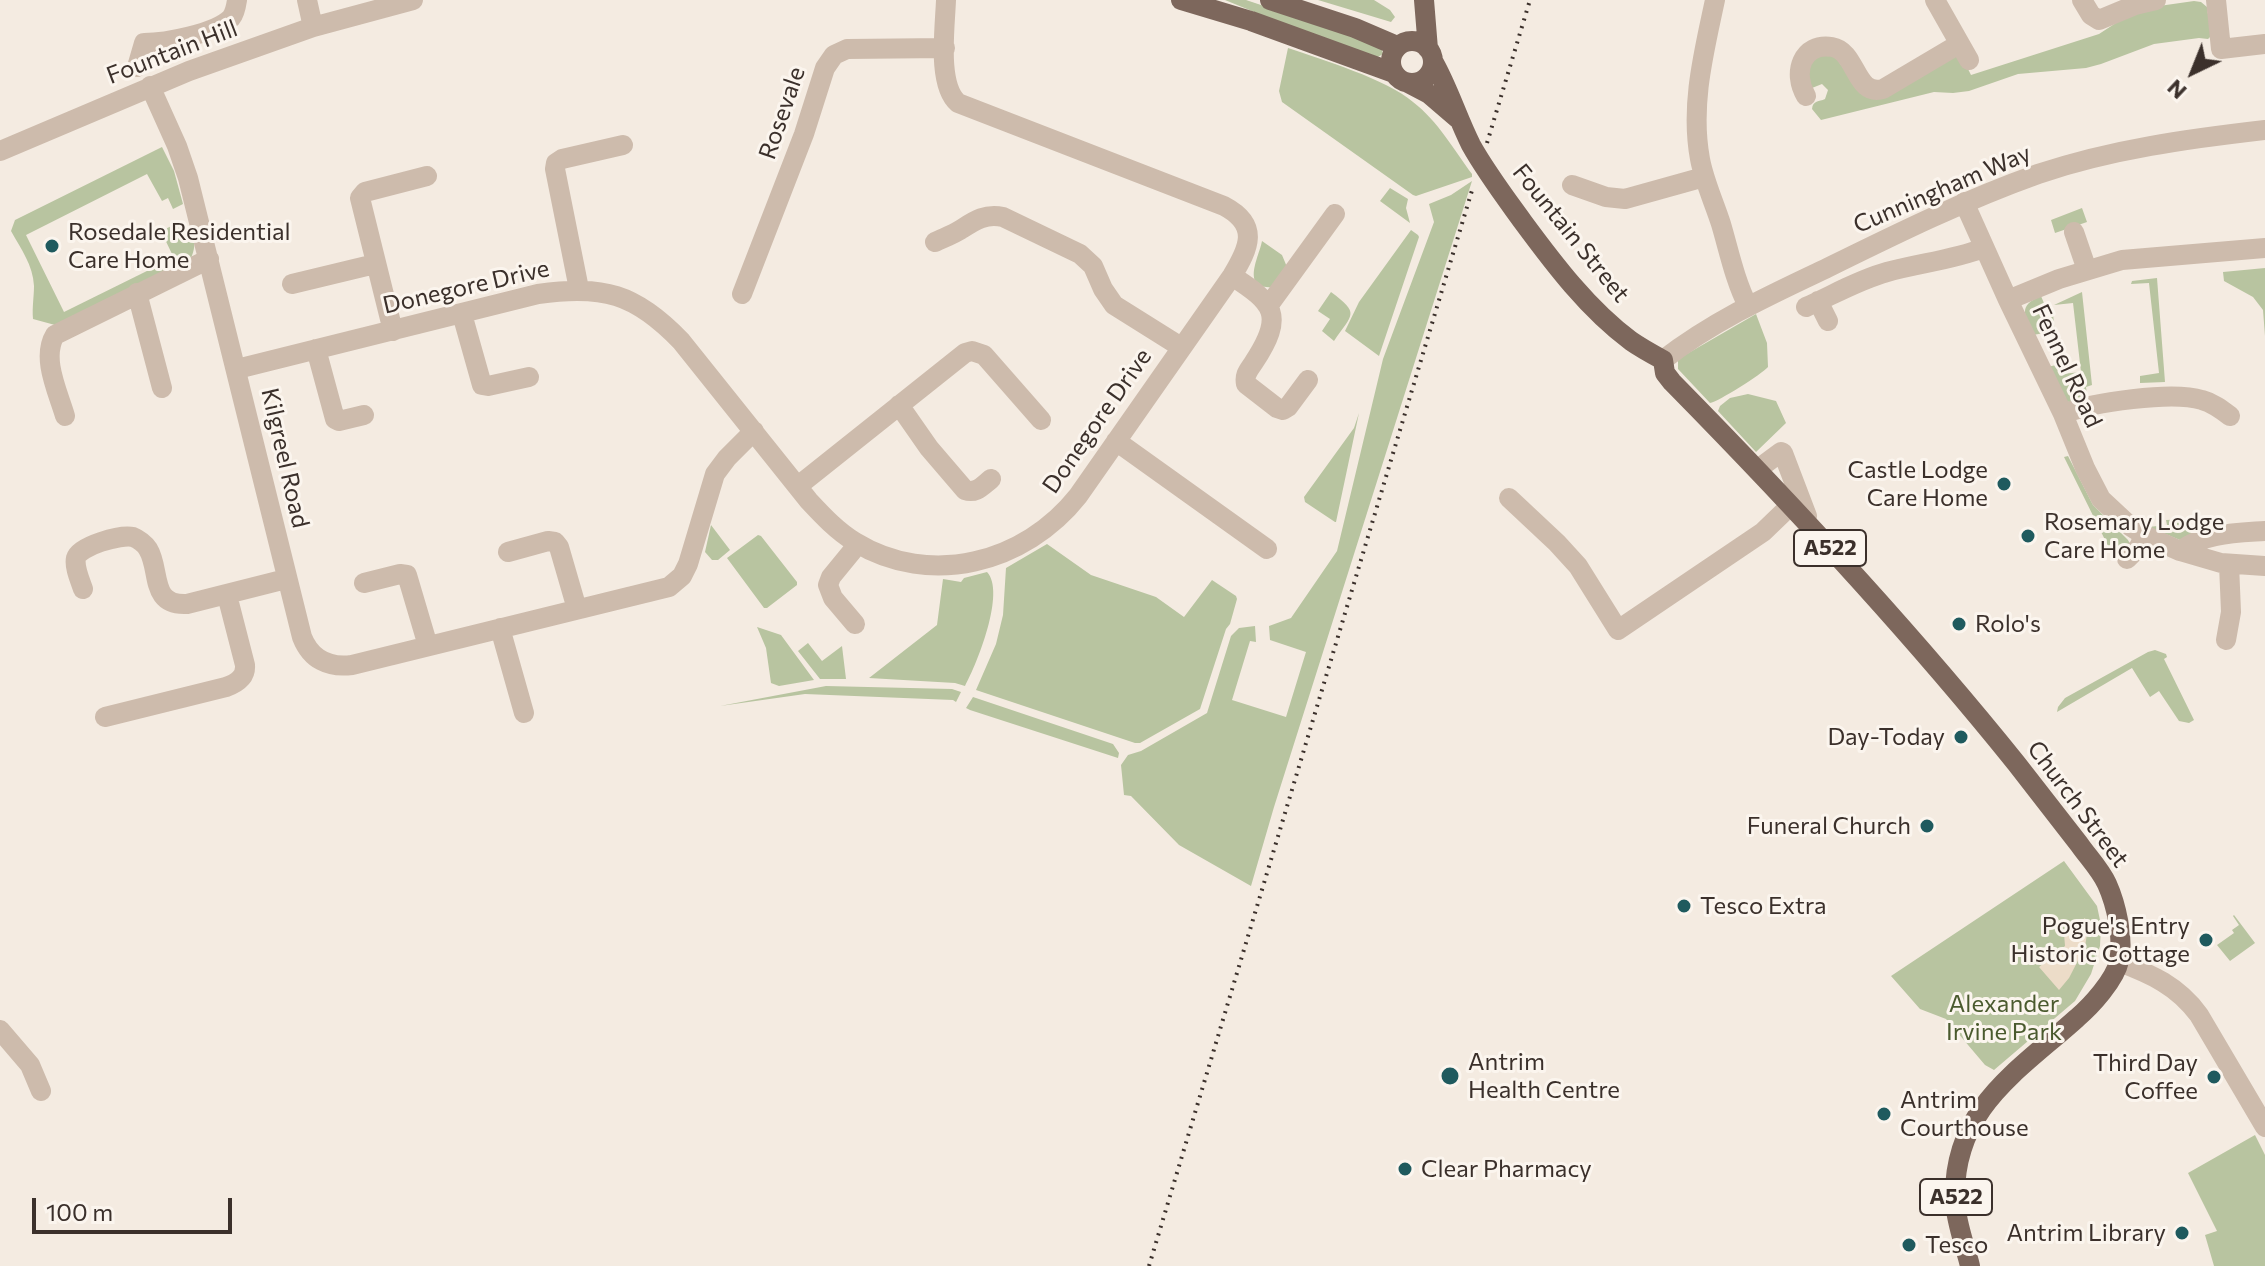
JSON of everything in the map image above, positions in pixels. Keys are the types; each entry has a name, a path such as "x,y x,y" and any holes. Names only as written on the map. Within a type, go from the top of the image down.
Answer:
{"main road":[{"path":"1181,0 1251,21 1414,83 1426,78 1432,67 1430,55 1413,41 1400,45 1270,0"},
{"name":"A522","path":"1401,78 1390,60 1412,23 1421,0"},
{"name":"A522","path":"1421,0 1430,55"},
{"name":"Fountain Street","path":"1430,55 1445,82 1457,118 1479,158 1515,210 1586,299 1632,342 1663,360 1665,373 1672,382 1812,527 1996,739"},
{"name":"Fountain Street","path":"1401,78 1429,94 1457,118"},
{"name":"Church Street","path":"1996,739 2107,883 2117,913 2119,962"},
{"name":"A522","path":"1971,1264 1955,1203 1960,1151 1967,1135 1996,1090 2017,1067 2099,998 2119,962"}],"street":[{"path":"137,67 144,43 169,42 220,25 231,17 237,0"},
{"path":"307,0 313,27"},
{"name":"Fountain Hill","path":"0,151 150,86 313,27 413,0"},
{"name":"Donegore Drive","path":"237,369 538,294 579,289 625,299 655,315 681,341 825,518 858,544 892,558 930,566 964,565 1000,554 1040,534 1078,496 1232,276 1244,256 1248,238 1245,225 1235,212 1224,206 958,103 950,95 946,84 946,0"},
{"path":"1715,0 1700,70 1697,137 1704,177 1748,306"},
{"path":"1806,96 1799,81 1799,69 1807,55 1819,48 1828,46 1839,49 1864,84 1876,91 1964,52 1935,0"},
{"path":"2082,0 2091,15 2102,20 2135,5 2156,0"},
{"path":"2216,0 2213,50 2265,44"},
{"name":"Rosevale","path":"742,294 831,59 847,49 945,48"},
{"name":"Kilgreel Road","path":"150,86 188,178 304,643 314,656 328,665 352,665 672,586 688,564 715,474 754,431"},
{"name":"Cunningham Way","path":"1663,360 1748,306 1964,202 2041,173 2129,150 2171,141 2265,130"},
{"path":"579,289 556,163 623,145"},
{"path":"393,331 360,196 365,192 427,176"},
{"path":"1572,185 1606,197 1625,199 1704,177"},
{"name":"Fennel Road","path":"1964,202 2101,499 2120,519 2144,535 2180,551 2211,562 2265,566"},
{"path":"1269,305 1335,214"},
{"path":"935,242 978,218 992,215 1003,217 1080,254 1093,266 1105,294 1114,305 1181,347"},
{"path":"2074,232 2087,270"},
{"path":"1828,321 1812,304 1864,279 1945,261 1984,248"},
{"path":"2008,300 2059,279 2122,260 2265,248"},
{"path":"65,416 49,358 53,338 69,326 209,259"},
{"path":"292,284 375,264"},
{"path":"1232,276 1256,291 1269,305 1272,314 1271,329 1245,375 1246,384 1283,410 1308,380"},
{"path":"137,293 162,388"},
{"path":"462,314 482,385 529,377"},
{"path":"316,349 335,419 339,421 364,415"},
{"path":"798,486 965,353 978,352 990,360 1041,420"},
{"path":"2063,414 2089,406 2184,397 2207,401 2230,416"},
{"path":"899,405 929,448 965,490 972,492 991,479"},
{"path":"1116,441 1267,549"},
{"name":"Fountain Street","path":"1758,469 1783,453 1812,527"},
{"path":"1509,498 1578,566 1618,630 1763,532 1791,505"},
{"path":"2180,551 2207,537 2265,531"},
{"path":"2127,559 2139,547 2144,535"},
{"path":"83,589 75,561 80,551 131,537 147,547 158,586 169,601 176,603 187,604 286,579"},
{"path":"508,552 555,542 577,609"},
{"path":"855,624 833,598 828,587 831,577 858,544"},
{"path":"2226,640 2231,612 2229,564"},
{"path":"364,583 407,575 428,646"},
{"path":"105,717 226,687 242,677 245,665 227,595"},
{"path":"500,628 524,713"},
{"path":"2119,962 2162,980 2186,997 2265,1127"},
{"path":"0,1030 30,1065 41,1091"}],"green space":[{"path":"1225,0 1246,0 1261,5 1381,47 1383,54 1376,58"},
{"path":"1318,0 1374,0 1395,17 1391,22"},
{"path":"2194,1 2207,7 2211,36 2208,39 2154,44 2086,68 2018,74 1969,91 1934,92 1821,120 1812,109 1815,103 1825,99 1828,90 1822,84 1812,88 1802,69 1811,57 1834,55 1861,93 1957,56 1971,75 2099,34 2122,19 2152,7"},
{"path":"1288,48 1354,71 1401,94 1438,127 1472,177 1413,195 1282,102 1279,91"},
{"path":"162,147 174,171 183,204 173,209 168,198 162,201 147,174 26,235 64,312 153,268 156,262 172,254 161,231 180,222 193,237 191,258 55,325 33,319 33,278 26,257 11,231 15,220"},
{"path":"1472,181 1251,886 1179,845 1131,796 1124,795 1121,765 1128,755 1141,751 1207,713 1231,636 1239,628 1255,626 1256,642 1250,641 1232,700 1286,717 1306,652 1270,640 1269,626 1291,618 1337,551 1383,359 1434,222 1429,204 1451,195"},
{"path":"1390,188 1408,199 1406,208 1410,223 1380,201"},
{"path":"2082,208 2087,222 2055,233 2051,220"},
{"path":"1411,230 1419,237 1379,356 1345,331 1359,302"},
{"path":"1262,241 1282,255 1287,267 1273,287 1263,287 1254,278"},
{"path":"2265,268 2265,336 2263,310 2253,297 2224,281 2223,272"},
{"path":"2157,278 2165,382 2140,383 2140,376 2159,373 2149,283 2131,284 2132,281"},
{"path":"1331,292 1350,310 1346,325 1334,341 1322,331 1330,319 1318,311"},
{"path":"2082,292 2092,385 2086,387 2088,402 2075,403 2064,401 2047,367 2061,364 2062,374 2081,372 2073,303 2054,305"},
{"path":"2041,296 2046,308 2052,306 2055,331 2033,335 2026,317 2026,307"},
{"path":"1756,314 1767,343 1768,367 1710,403 1678,369 1678,359"},
{"path":"1748,394 1776,401 1786,423 1756,452 1718,411 1730,398"},
{"path":"1359,413 1335,522 1305,502 1304,497 1354,428"},
{"path":"2068,456 2093,505 2128,540 2128,551 2114,558 2064,457"},
{"path":"2190,519 2192,534 2185,542 2148,527 2167,525 2166,520"},
{"path":"711,525 730,550 718,560 712,560 705,552"},
{"path":"758,535 797,582 767,608 727,558"},
{"path":"1047,544 1091,575 1156,597 1184,617 1212,580 1236,596 1230,624 1200,709 1135,743 976,690 996,644 1003,615 1006,568"},
{"path":"987,572 992,582 992,611 982,646 965,686 869,678 937,625 943,579 961,582 964,578"},
{"path":"757,627 781,635 814,680 779,686 771,683 766,648"},
{"path":"808,643 822,661 842,646 846,679 820,679 798,651"},
{"path":"2155,650 2166,654 2164,659 2194,720 2189,723 2179,721 2159,691 2150,697 2132,668 2057,712 2065,698"},
{"path":"826,686 952,689 961,692 956,702 805,694 720,706"},
{"path":"973,697 1113,744 1119,753 1118,758 970,710 966,708"},
{"name":"Alexander Irvine Park","path":"2064,861 2097,906 2101,925 2100,946 2091,974 2075,1001 1994,1070 1985,1065 1946,1019 1920,1009 1891,976"},
{"path":"2234,915 2255,943 2230,961 2217,945 2234,933 2232,930 2239,925"},
{"path":"2255,1135 2265,1155 2265,1266 2214,1266 2205,1235 2217,1231 2188,1173"}],"shaded area":[{"path":"2085,918 2088,927 2085,947 2059,990 2039,967 2065,946 2064,933"}],"railway":[{"path":"1487,143 1530,0"},
{"path":"1149,1266 1473,187"}],"place":[{"name":"Rosedale Residential Care Home","path":"52,246"},
{"name":"Castle Lodge Care Home","path":"2004,484"},
{"name":"Rosemary Lodge Care Home","path":"2028,536"},
{"name":"Rolo's","path":"1959,624"},
{"name":"Day-Today","path":"1961,737"},
{"name":"Funeral Church","path":"1927,826"},
{"name":"Tesco Extra","path":"1684,906"},
{"name":"Pogue's Entry Historic Cottage","path":"2206,940"},
{"name":"Antrim Health Centre","path":"1450,1076"},
{"name":"Third Day Coffee","path":"2214,1077"},
{"name":"Antrim Courthouse","path":"1884,1114"},
{"name":"Clear Pharmacy","path":"1405,1169"},
{"name":"Antrim Library","path":"2182,1233"},
{"name":"Tesco","path":"1909,1245"}]}
